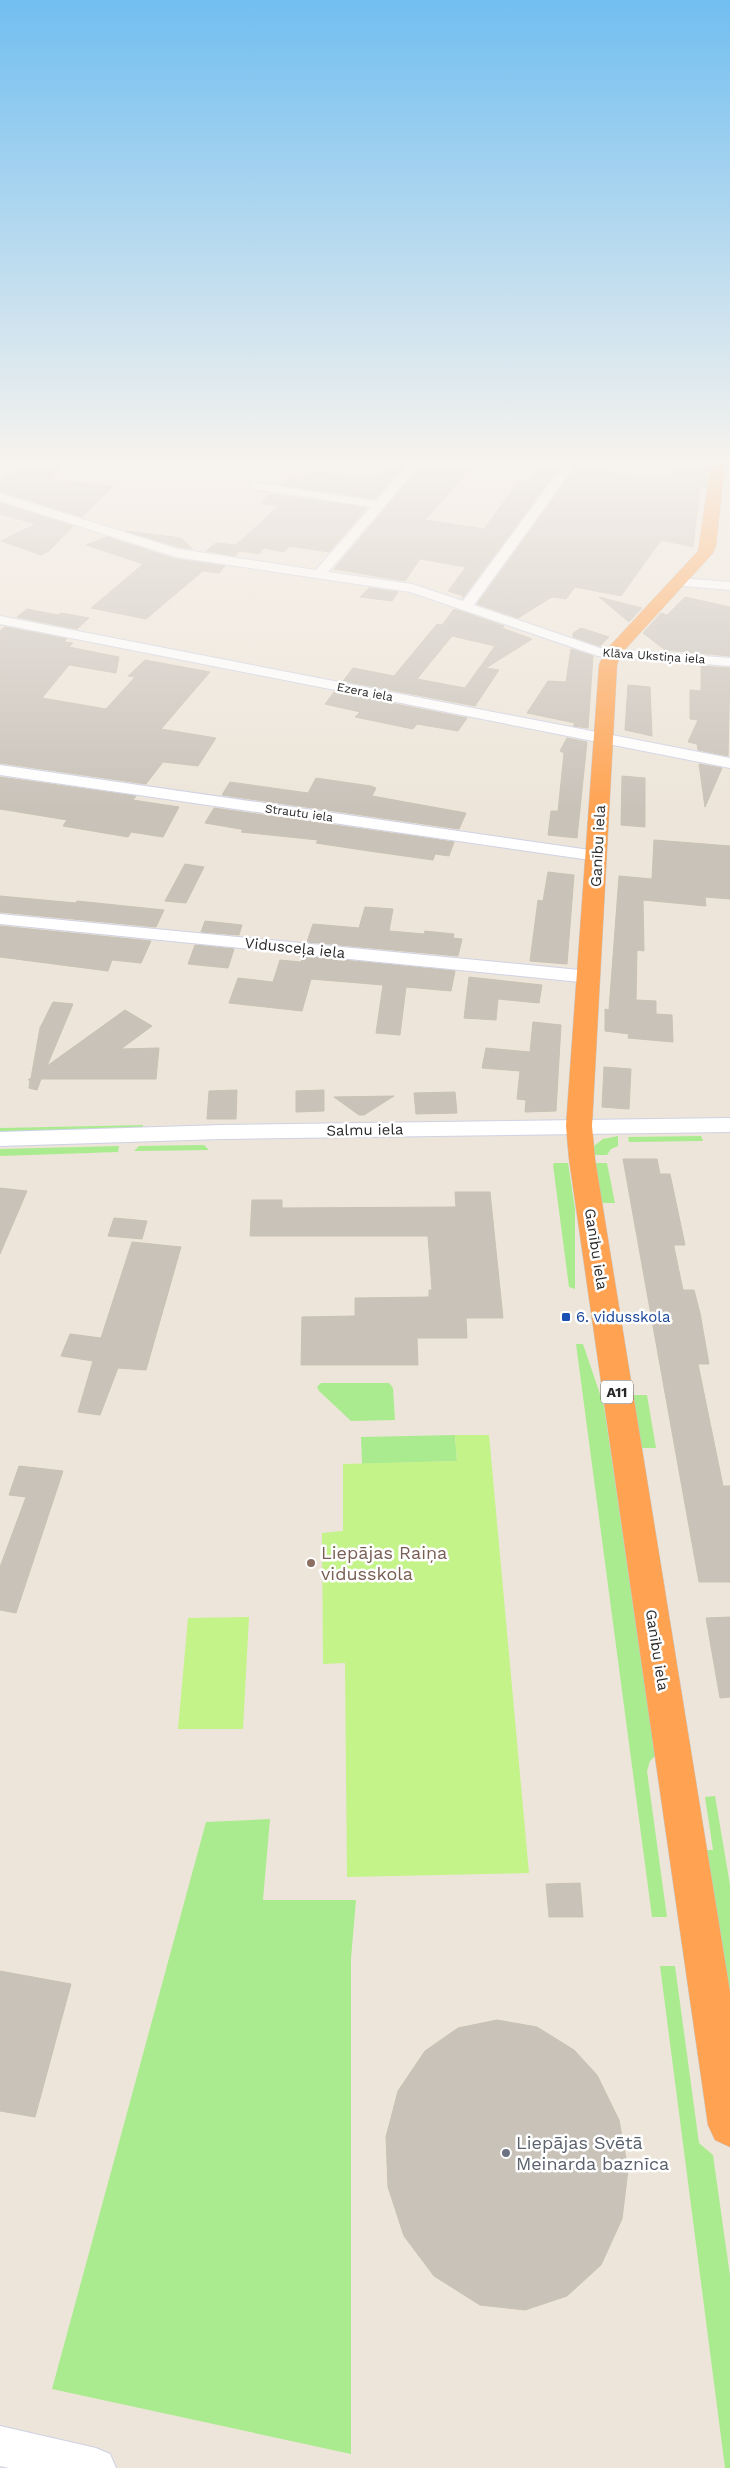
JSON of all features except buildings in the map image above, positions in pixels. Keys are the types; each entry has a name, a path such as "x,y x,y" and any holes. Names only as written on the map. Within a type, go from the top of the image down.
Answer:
{"highway":[{"path":"612,654 682,579"},
{"name":"Ganību iela","path":"612,654 608,665 603,738 580,1126 582,1159 730,2125"}],"street":[{"name":"Klāva Ukstiņa iela","path":"353,579 412,588 580,647 612,654 730,662"},
{"path":"466,607 486,579"},
{"path":"679,582 730,586"},
{"name":"Ezera iela","path":"0,620 730,763"},
{"name":"Strautu iela","path":"0,770 597,856"},
{"name":"Vidusceļa iela","path":"0,919 590,977"},
{"name":"Salmu iela","path":"0,1139 232,1132 730,1125"},
{"path":"0,2446 96,2468"}],"green space":[{"path":"143,1125 143,1128 0,1132 0,1128"},
{"path":"618,1136 618,1146 611,1149 607,1155 594,1155 594,1146 603,1139"},
{"path":"701,1136 703,1141 629,1142 628,1137"},
{"path":"204,1145 209,1150 134,1151 139,1146"},
{"path":"119,1146 118,1152 0,1156 0,1149"},
{"path":"554,1163 568,1163 575,1209 575,1289 569,1287"},
{"path":"593,1163 607,1163 615,1203 600,1203"},
{"path":"576,1344 583,1344 604,1406 655,1756 650,1761 647,1771 667,1917 652,1917"},
{"path":"321,1383 389,1383 393,1388 395,1420 351,1421 319,1391 317,1387"},
{"path":"630,1395 647,1395 656,1448 639,1448"},
{"path":"455,1435 457,1461 362,1464 361,1437"},
{"path":"455,1435 489,1435 529,1873 347,1877 345,1663 323,1664 322,1533 343,1531 343,1464 457,1461"},
{"path":"249,1617 243,1729 178,1729 188,1618"},
{"path":"715,1796 730,1885 730,2009 704,1850 713,1850 705,1797"},
{"path":"270,1819 263,1900 356,1900 351,1959 351,2454 52,2389 206,1822"},
{"path":"660,1966 675,1966 699,2143 713,2155 730,2276 730,2468 725,2468"}],"place":[{"name":"6. vidusskola","path":"566,1317"},
{"name":"Liepājas Raiņa vidusskola","path":"311,1563"},
{"name":"Liepājas Svētā Meinarda baznīca","path":"506,2153"}]}
